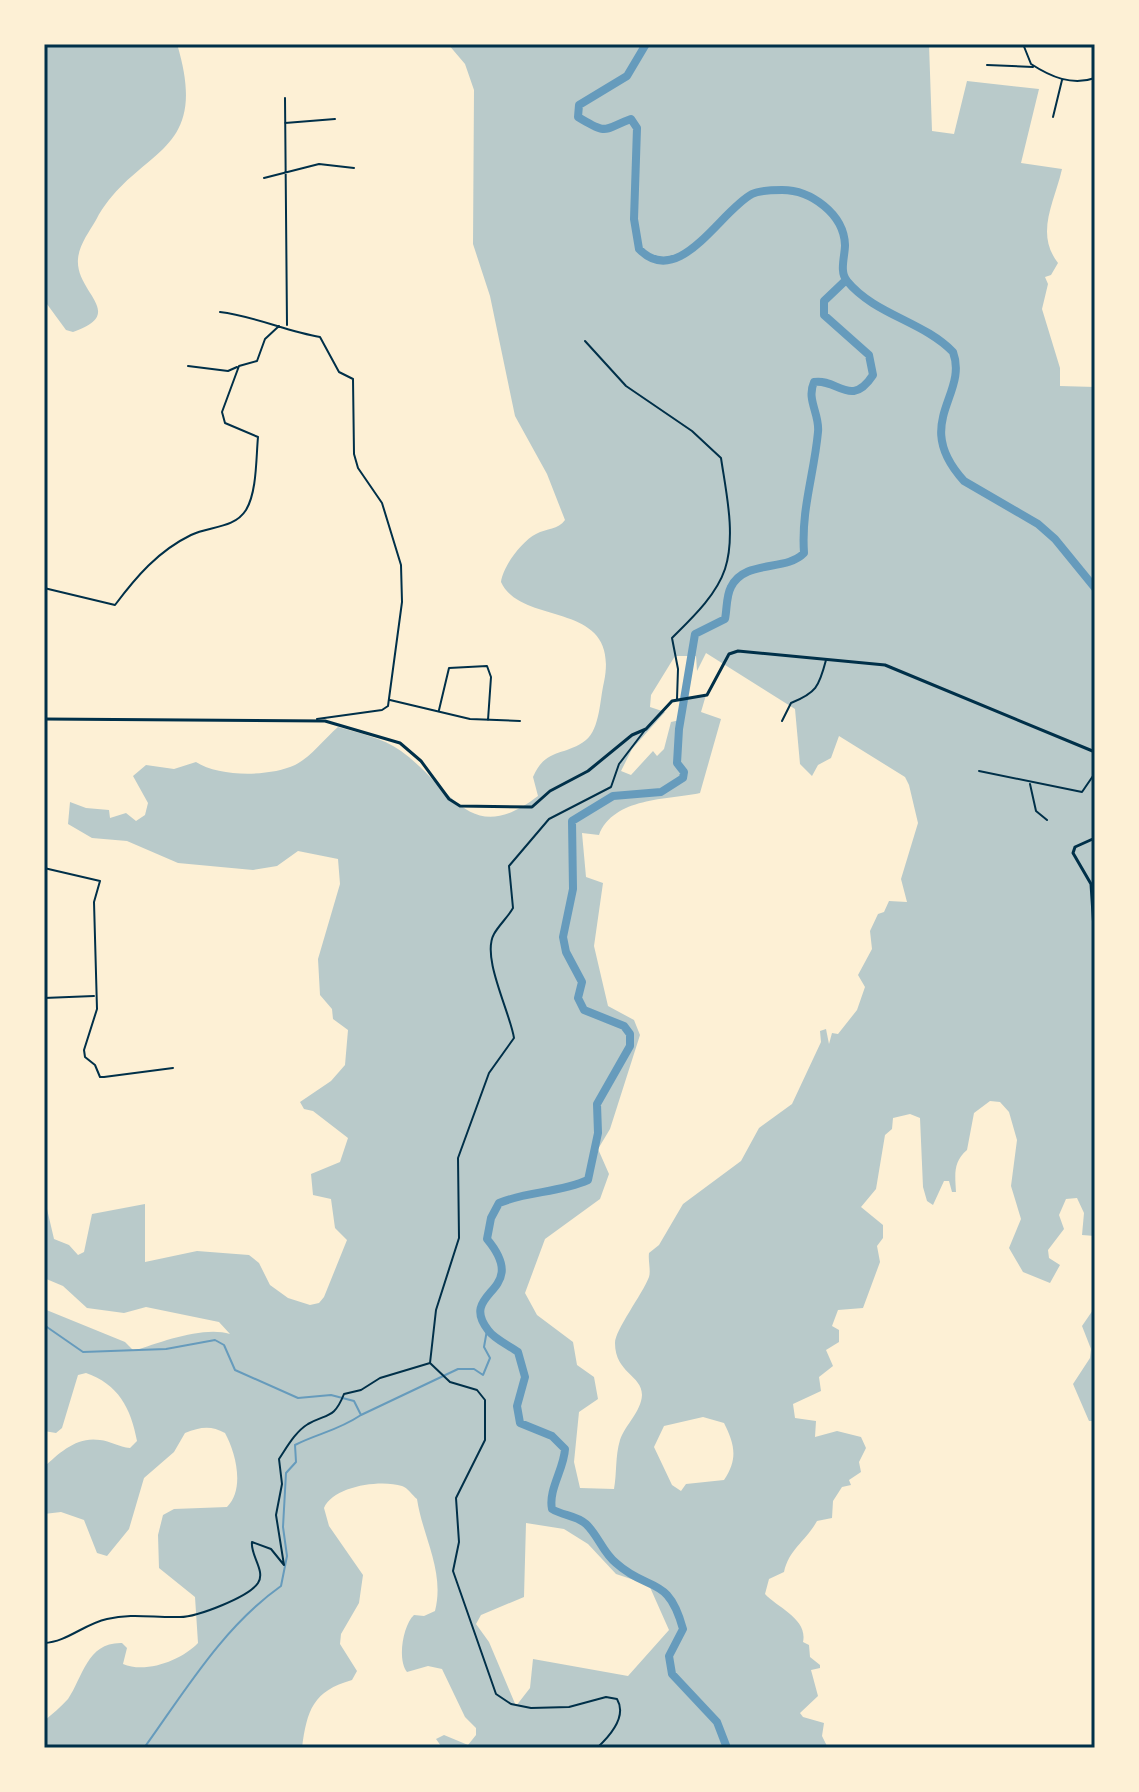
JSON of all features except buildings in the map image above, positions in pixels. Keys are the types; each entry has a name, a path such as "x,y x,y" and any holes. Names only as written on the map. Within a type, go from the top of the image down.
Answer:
{"main road":[{"path":"44,719 312,720 369,732 400,743 421,761 449,799 471,809 532,807 550,791 588,771 632,735 646,729 665,706 679,698 707,695 723,662 734,651 885,665 1095,752"},
{"path":"1095,838 1075,847 1073,853 1093,891 1095,944"}],"street":[{"path":"1023,44 1035,67"},
{"path":"987,65 1035,67 1073,82 1095,78"},
{"path":"1053,117 1062,79"},
{"path":"285,98 287,326"},
{"path":"283,123 335,119"},
{"path":"264,178 319,164 354,168"},
{"path":"220,312 287,326 325,340 339,372 353,379 354,454 358,468 382,503 401,565 402,602 388,706 382,710 312,720"},
{"path":"188,366 228,371 255,363 265,339 280,325"},
{"path":"585,341 626,386 692,431 721,458 728,514 726,564 701,607 672,638 678,665 679,698"},
{"path":"44,588 115,605 146,566 190,535 223,526 245,512 251,494 258,437 229,426 221,417 239,366"},
{"path":"782,721 791,703 810,697 820,682 826,659"},
{"path":"439,710 449,668 487,666 491,677 488,720"},
{"path":"389,700 488,720 520,721"},
{"path":"430,1363 436,1310 459,1238 458,1158 489,1073 514,1038 491,957 494,934 513,908 509,866 549,819 611,787 619,764 646,729"},
{"path":"979,771 1082,792 1095,773"},
{"path":"1030,782 1036,811 1047,820"},
{"path":"44,868 100,881 94,902 96,1021 88,1034 84,1055 95,1065 100,1077 173,1068"},
{"path":"44,998 95,996"},
{"path":"430,1363 444,1378 477,1390 485,1404 486,1430 482,1449 456,1498 459,1542 453,1571 490,1683 503,1700 531,1708 569,1707 606,1697 617,1699 621,1707 616,1723 597,1748"},
{"path":"44,1643 61,1640 109,1618 151,1615 183,1617 227,1603 257,1585 260,1578 252,1542 271,1549 284,1565 276,1515 282,1484 279,1459 309,1424 320,1422 337,1411 344,1394 361,1390 380,1378 430,1363"}],"shaded area":[{"path":"44,44 177,44 185,82 185,110 177,131 165,147 112,196 82,244 79,271 98,310 97,317 89,325 73,332 66,330 44,300"},
{"path":"448,44 929,44 932,131 954,134 967,81 1039,89 1021,163 1062,169 1047,229 1051,252 1058,263 1051,275 1045,277 1048,284 1042,309 1060,368 1060,386 1095,387 1095,1236 1082,1235 1084,1213 1077,1198 1066,1199 1059,1215 1064,1229 1048,1250 1049,1258 1060,1265 1050,1283 1023,1272 1009,1248 1021,1219 1011,1186 1017,1140 1009,1112 1000,1102 990,1101 974,1113 967,1150 959,1159 956,1169 956,1192 952,1192 949,1181 944,1181 933,1205 927,1201 923,1187 920,1118 910,1114 893,1118 892,1129 885,1135 876,1189 861,1207 883,1225 883,1238 877,1246 880,1262 863,1308 838,1310 832,1326 839,1330 839,1342 826,1350 833,1366 819,1377 821,1391 793,1404 795,1418 816,1421 815,1437 837,1431 861,1437 866,1448 859,1462 861,1472 849,1480 851,1485 842,1487 833,1501 832,1518 817,1521 790,1557 784,1572 769,1579 765,1594 797,1620 803,1642 809,1645 810,1657 820,1665 820,1668 811,1670 818,1696 800,1713 803,1717 824,1723 822,1736 828,1748 441,1746 436,1739 444,1735 468,1745 476,1735 476,1728 465,1717 442,1669 428,1666 407,1672 404,1667 402,1651 407,1626 414,1615 424,1616 435,1611 437,1582 417,1499 404,1487 382,1483 358,1486 337,1494 324,1508 329,1526 363,1575 359,1603 341,1634 340,1644 357,1671 352,1680 328,1690 314,1704 306,1723 302,1748 44,1748 44,1721 68,1699 93,1654 101,1648 122,1643 127,1648 123,1664 142,1667 173,1660 198,1643 195,1597 159,1568 158,1535 163,1515 174,1509 227,1507 236,1491 237,1471 225,1433 201,1428 185,1433 174,1452 144,1478 129,1529 107,1556 97,1553 84,1520 61,1512 44,1514 44,1467 62,1451 92,1439 130,1448 137,1441 127,1408 115,1391 86,1373 78,1375 62,1428 56,1433 44,1431 44,1309 125,1342 134,1351 195,1333 230,1334 219,1322 146,1307 124,1313 87,1308 63,1286 44,1278 44,1208 47,1209 54,1239 69,1245 78,1255 84,1252 92,1214 145,1204 145,1262 197,1251 249,1255 259,1263 270,1285 288,1298 310,1305 319,1303 324,1297 347,1240 335,1228 331,1199 313,1195 311,1174 340,1162 348,1138 313,1111 304,1109 300,1102 331,1081 345,1065 348,1030 333,1019 332,1009 320,995 318,959 340,884 338,859 298,851 277,866 253,870 178,863 127,841 92,838 68,824 70,802 86,808 109,810 110,818 126,813 136,821 145,815 148,803 133,776 146,765 174,769 196,762 231,773 272,772 301,762 338,727 394,746 463,807 478,815 495,817 514,811 538,796 533,777 538,767 550,757 586,740 597,721 605,655 598,637 584,626 512,596 501,582 509,562 525,542 565,520 547,474 515,416 490,296 473,244 474,90 465,64","holes":["706,653 795,709 800,764 812,776 818,765 831,758 839,736 905,777 918,823 901,879 907,902 889,901 884,912 878,914 870,931 872,949 858,975 865,987 857,1010 838,1034 832,1033 829,1044 826,1029 820,1031 821,1042 792,1104 759,1128 741,1161 683,1204 659,1245 649,1253 649,1277 615,1343 619,1361 641,1388 641,1401 620,1440 614,1489 580,1488 574,1462 579,1412 598,1399 594,1377 577,1365 573,1342 537,1315 525,1293 545,1239 600,1199 609,1174 598,1149 610,1129 640,1035 634,1020 608,1006 594,946 603,883 586,877 582,833 599,835 616,813 643,802 700,793 721,719 701,712 706,695 688,698 680,720 671,722 664,749 657,756 653,751 631,775 621,771 632,749 665,712 650,707 651,695 675,656 696,656 697,671","703,1417 724,1423 733,1452 724,1480 686,1484 681,1491 672,1485 654,1447 664,1426","526,1523 564,1529 588,1544 616,1574 649,1585 669,1630 628,1676 533,1659 530,1688 516,1706 489,1642 476,1624 481,1615 524,1597"]},
{"path":"1095,1307 1095,1421 1089,1421 1073,1384 1090,1358 1091,1349 1082,1326"}],"waterway":[{"path":"646,44 627,76 579,105 578,117 601,129 631,119 637,128 634,219 639,249 654,259 669,260 684,254 740,203 758,192 793,191 824,206 839,223 843,234 843,269 847,281 871,302 928,333 953,352 956,368 954,382 941,426 942,442 949,461 964,481 1038,524 1055,539 1095,588"},
{"path":"727,1748 717,1722 672,1674 669,1656 683,1629 671,1600 664,1592 616,1563 586,1524 552,1509 552,1494 565,1449 552,1436 520,1423 517,1406 525,1377 518,1352 488,1330 481,1317 481,1306 499,1281 502,1270 499,1257 487,1239 491,1218 499,1203 588,1180 598,1133 597,1104 630,1046 630,1034 624,1026 584,1010 578,998 582,982 566,952 563,937 573,889 572,821 613,796 661,792 683,778 684,772 677,763 679,729 695,634 725,619 729,591 737,578 756,569 796,559 804,553 806,507 818,432 812,401 814,382 851,391 865,385 873,375 869,355 824,315 824,301 845,281"},
{"path":"44,1325 83,1352 166,1349 215,1340 224,1345 235,1370 298,1398 331,1395 354,1401 361,1415 458,1369 474,1369 483,1375 490,1358 484,1347 487,1330"},
{"path":"144,1748 223,1640 260,1602 281,1586 287,1556 283,1527 286,1473 296,1462 295,1445 361,1415"}]}
